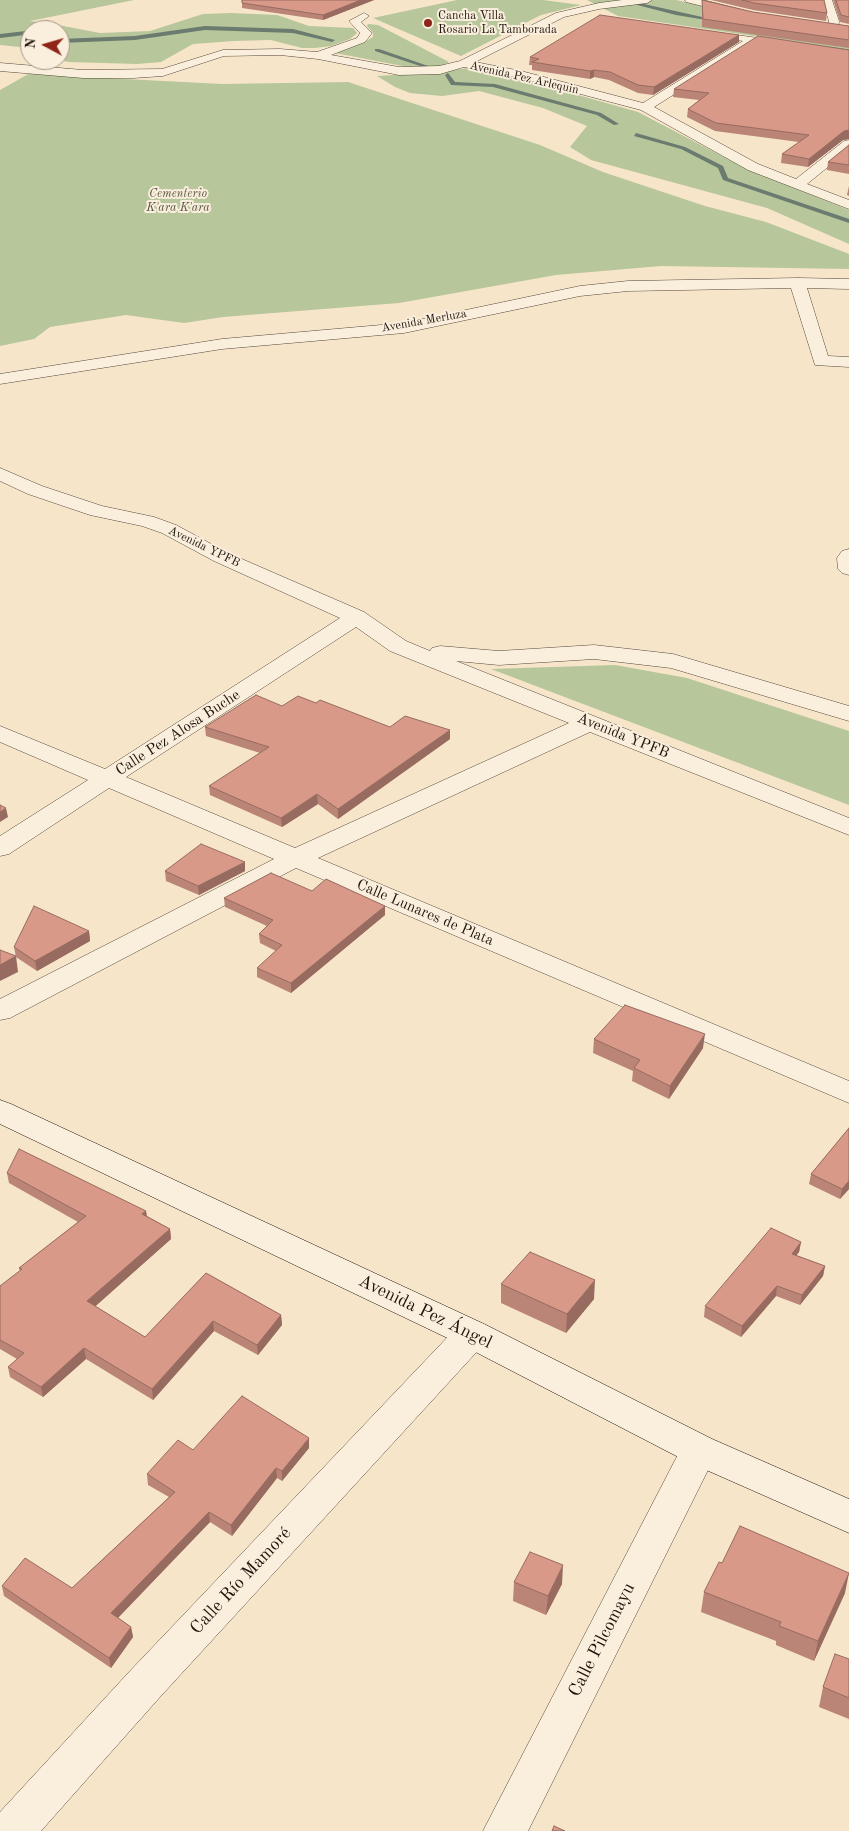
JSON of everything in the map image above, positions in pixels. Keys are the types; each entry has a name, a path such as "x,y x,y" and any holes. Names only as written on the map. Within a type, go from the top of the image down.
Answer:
{"street":[{"path":"464,64 560,15 599,6 647,0"},
{"path":"690,0 753,15"},
{"path":"827,0 834,21 829,26 849,29"},
{"path":"574,12 608,17"},
{"path":"318,56 360,40 366,33 354,21 364,16"},
{"path":"689,30 849,53"},
{"path":"644,106 753,40"},
{"name":"Avenida Pez Arlequin","path":"0,67 83,74 133,74 163,72 223,53 280,52 318,56 382,69 412,72 440,70 464,64 521,75 644,106 754,167 849,205"},
{"path":"798,184 849,144"},
{"path":"798,282 821,361 849,362"},
{"name":"Avenida Merluza","path":"0,378 222,344 404,328 580,291 628,286 798,282 849,284"},
{"name":"Avenida YPFB","path":"0,474 34,490 97,511 148,521 169,529 221,557 356,618 398,646 849,827"},
{"path":"849,555 849,570"},
{"name":"Calle Pez Alosa Buche","path":"0,848 356,618"},
{"name":"Avenida YPFB","path":"398,646 472,656 531,658 594,652 673,661 849,714"},
{"path":"0,1011 296,858 589,723"},
{"name":"Calle Lunares de Plata","path":"0,733 849,1093"},
{"name":"Avenida Pez Ángel","path":"1,1114 472,1334 699,1450 849,1516"},
{"name":"Calle Río Mamoré","path":"12,1831 145,1684 472,1334"},
{"name":"Calle Pilcomayu","path":"505,1831 699,1450"}],"green space":[{"path":"0,0 134,0 35,20 20,20 20,47 0,45"},
{"path":"457,0 543,0 581,5 541,15 461,56 373,18"},
{"path":"587,0 676,0 755,17 849,31 849,50 618,16"},
{"path":"231,13 277,15 309,26 353,28 357,33 350,39 331,46 315,48 302,48 271,40 193,44 161,62 137,64 70,62 70,27 100,33 150,31 203,14"},
{"path":"368,24 378,25 449,62 442,66 413,68 335,53 363,43 373,37 373,33 367,26"},
{"path":"469,68 504,74 638,112 743,167 849,210 849,244 767,208 591,160 570,147 587,126 543,108 479,91 442,96 410,93 395,87 377,76"},
{"name":"Cementerio K'ara K'ara","path":"32,72 67,76 222,84 348,82 540,145 603,172 705,206 766,222 849,254 849,269 661,266 556,275 399,303 223,317 184,323 126,315 50,327 34,339 0,346 0,90"},
{"path":"615,665 687,678 849,731 849,805 491,669"}],"building":[{"path":"242,0 361,0 323,15 242,3"},
{"path":"702,0 753,12 849,26 849,40 703,19"},
{"path":"742,0 824,0 827,13 754,3"},
{"path":"836,0 849,0 849,17 841,15"},
{"path":"600,15 739,35 654,87 638,85 610,72 590,71 532,62 539,59 530,57"},
{"path":"758,36 849,50 849,130 844,131 809,159 782,154 809,135 716,123 688,109 709,93 674,89"},
{"path":"849,145 849,165 828,162"},
{"path":"256,695 282,706 298,696 316,703 320,700 390,727 405,716 450,730 338,809 317,794 281,818 209,786 269,747 205,727"},
{"path":"0,805 6,808 0,812"},
{"path":"201,844 245,862 198,886 165,871"},
{"path":"271,873 312,891 326,879 385,906 291,983 257,968 282,945 259,934 273,920 224,898"},
{"path":"34,906 89,931 35,961 14,947"},
{"path":"0,950 16,956 0,965"},
{"path":"625,1005 705,1034 670,1086 634,1068 640,1060 594,1039"},
{"path":"849,1128 849,1181 842,1189 811,1174"},
{"path":"19,1149 146,1211 142,1214 170,1229 87,1301 145,1337 206,1273 281,1315 257,1345 213,1321 152,1389 84,1348 41,1387 8,1367 24,1353 0,1340 0,1286 22,1269 19,1268 86,1216 7,1173"},
{"path":"771,1228 801,1242 792,1254 825,1266 802,1295 777,1286 742,1326 705,1306"},
{"path":"530,1252 595,1280 567,1314 501,1284"},
{"path":"242,1396 309,1438 282,1471 276,1468 231,1525 209,1512 111,1613 131,1627 109,1658 2,1586 25,1558 72,1588 175,1492 147,1474 178,1440 193,1450"},
{"path":"740,1526 849,1573 818,1641 779,1626 781,1622 704,1592 719,1562 722,1563"},
{"path":"530,1552 563,1565 548,1596 514,1582"},
{"path":"835,1654 849,1659 849,1698 823,1687"},
{"path":"554,1826 565,1831 552,1831"}],"waterway":[{"path":"620,0 676,14 718,21"},
{"path":"70,41 135,38 205,28 293,31 332,40"},
{"path":"0,36 20,34"},
{"path":"377,50 428,67"},
{"path":"448,75 453,84 493,85 599,114 616,124"},
{"path":"636,135 683,148 721,167 725,179 849,221"}],"place":[{"name":"Cancha Villa Rosario La Tamborada","path":"428,23"}]}
